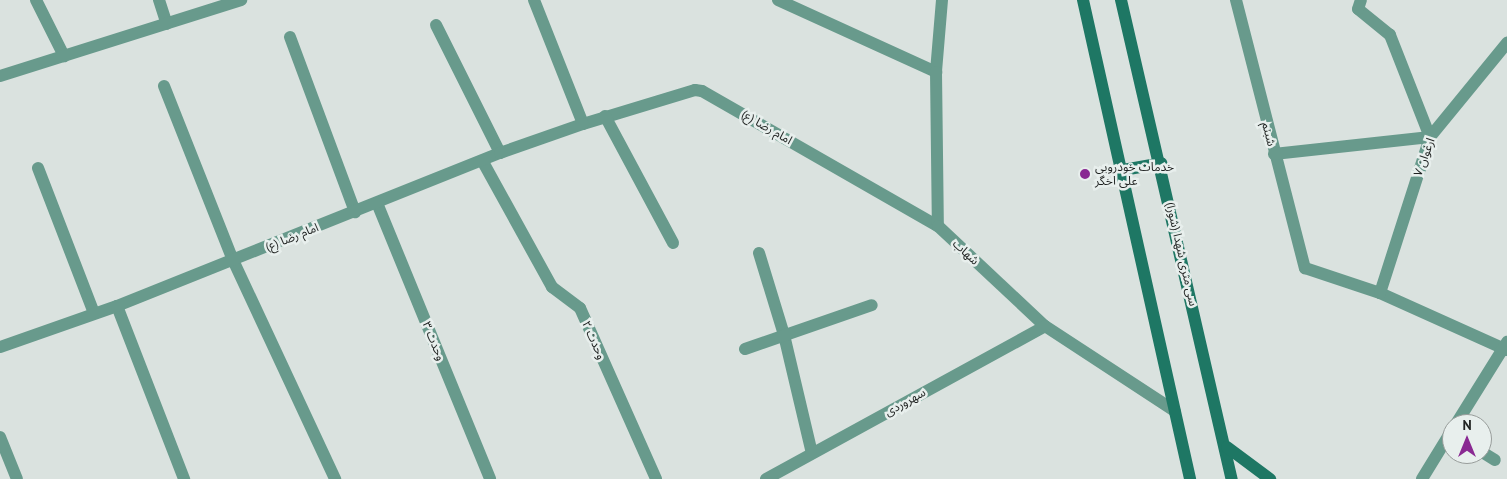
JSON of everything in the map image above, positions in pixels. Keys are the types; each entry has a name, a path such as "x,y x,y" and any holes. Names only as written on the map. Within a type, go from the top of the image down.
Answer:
{"main road":[{"path":"1083,0 1123,170 1190,479"},
{"name":"سی متری شهدا (شورا)","path":"1121,0 1227,447 1232,479"},
{"path":"1123,170 1161,163"},
{"path":"1227,447 1270,479"}],"street":[{"path":"36,0 64,56"},
{"path":"159,0 167,24"},
{"path":"0,76 241,0"},
{"path":"534,0 583,124"},
{"path":"778,0 936,72"},
{"path":"938,226 936,72 942,0"},
{"name":"شبنم","path":"1236,0 1274,154 1305,268 1380,293"},
{"path":"1274,154 1430,137 1390,35 1359,4"},
{"path":"436,25 500,153"},
{"path":"290,37 355,212"},
{"name":"ارغوان ۷","path":"1380,293 1430,137 1507,43"},
{"path":"164,86 233,260 335,479"},
{"name":"امام رضا (ع)","path":"0,346 117,306 483,162 500,153 605,116 695,90 710,94 938,226"},
{"path":"605,116 673,243"},
{"name":"وحدت ۲","path":"483,162 552,287 580,308 656,479"},
{"path":"38,168 94,314"},
{"name":"وحدت ۳","path":"377,203 490,479"},
{"name":"شهاب","path":"938,226 1045,326 1175,411"},
{"path":"760,253 784,335 812,454"},
{"path":"1380,293 1506,347 1463,414"},
{"path":"745,349 872,305"},
{"path":"117,306 184,479"},
{"name":"سهروردی","path":"766,479 1045,326"},
{"path":"0,437 17,479"},
{"path":"1422,479 1442,447"}],"place":[{"name":"خدمات خودرویی علی اخگر","path":"1085,174"}]}
